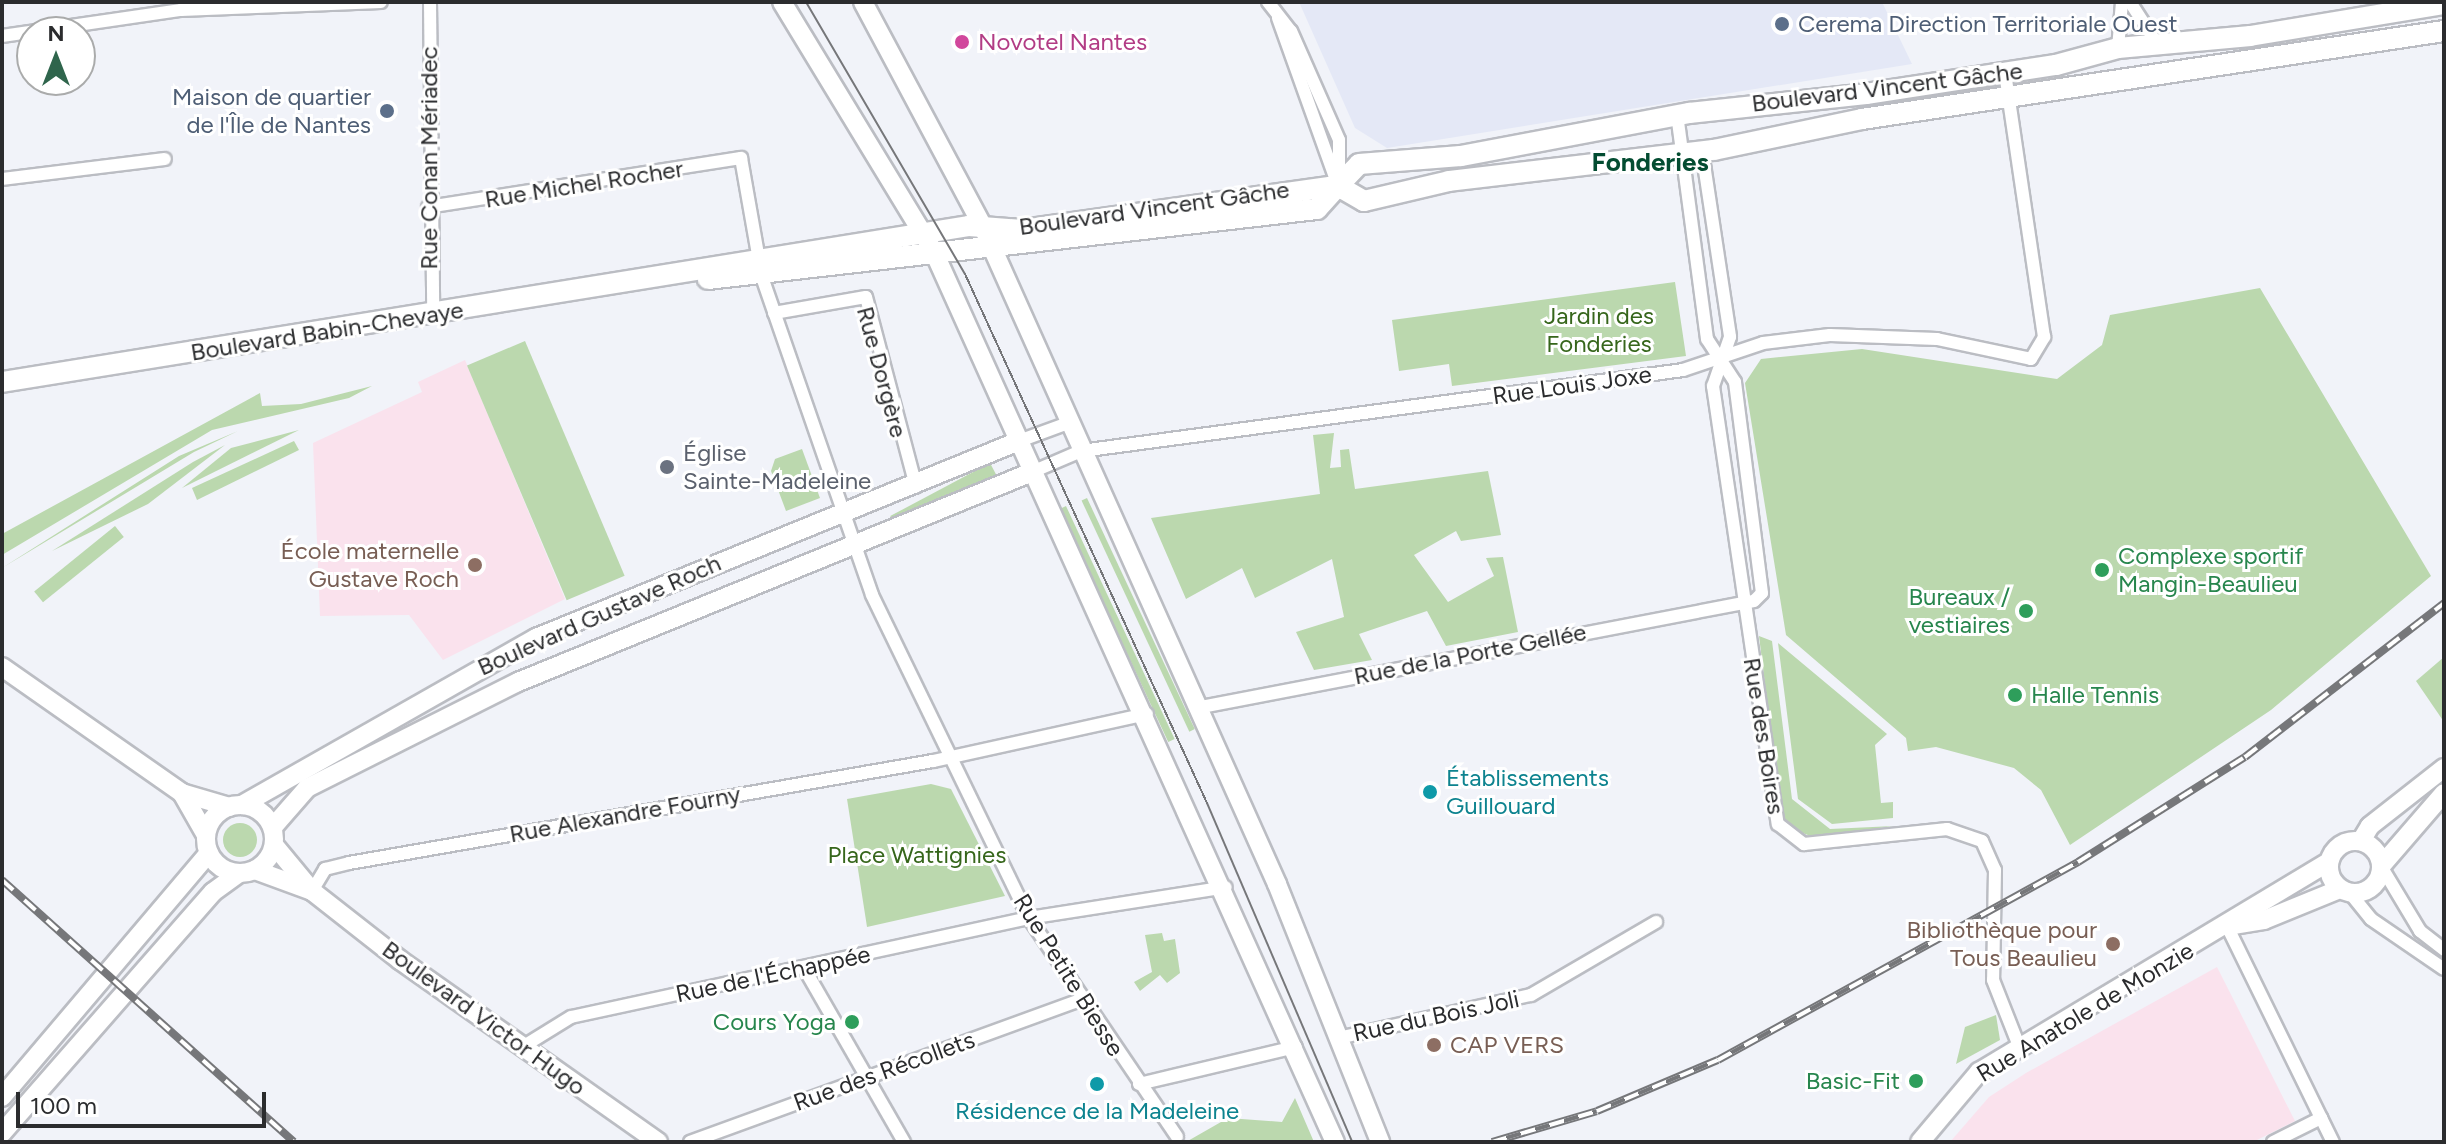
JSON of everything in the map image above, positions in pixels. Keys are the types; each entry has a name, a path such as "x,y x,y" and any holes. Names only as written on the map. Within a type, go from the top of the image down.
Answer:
{"main road":[{"path":"782,2 929,243 1226,887 1335,1142"},
{"path":"863,2 982,225 1196,708 1380,1142"},
{"name":"Boulevard Vincent Gâche","path":"929,243 992,249 1237,213 1317,209 1359,164 1536,145 1677,115 2005,73 2156,42 2444,4"},
{"name":"Boulevard Vincent Gâche","path":"929,243 982,225 1023,230 1338,186 1364,201 1449,181 1702,151 2009,96 2444,31"},
{"name":"Boulevard Babin-Chevaye","path":"2,382 433,313 929,243"},
{"name":"Boulevard Gustave Roch","path":"236,806 482,664 681,577 916,486 1019,441"},
{"name":"Boulevard Gustave Roch","path":"247,872 307,788 518,682 695,607 1032,472"},
{"path":"681,577 695,607"},
{"path":"2,667 182,793 236,806 2,1097"},
{"path":"2444,768 2370,826 2361,841 2340,845 2329,862 2345,891 2373,886 2381,866 2444,793"},
{"path":"182,793 208,844"},
{"name":"Boulevard Victor Hugo","path":"236,806 273,836 312,891 658,1142"},
{"path":"2361,841 2381,866"},
{"name":"Boulevard Victor Hugo","path":"208,844 247,872 312,891"},
{"name":"Rue Anatole de Monzie","path":"1920,1142 1956,1094 2019,1046 2227,926 2253,901 2329,862"},
{"path":"2,1133 213,892 247,872"},
{"name":"Rue Anatole de Monzie","path":"2227,926 2264,920 2345,891"}],"street":[{"path":"2,36 161,7 381,2"},
{"name":"Rue Conan Mériadec","path":"430,2 428,207 433,313"},
{"path":"1268,2 1278,18 1338,186"},
{"path":"2118,48 2122,2"},
{"path":"2130,2 2156,42"},
{"path":"1278,18 1291,31 1339,140 1338,186"},
{"path":"2005,73 2009,96"},
{"name":"Rue Louis Joxe","path":"1032,472 1081,451 1683,370 1763,343 1867,332 2031,359 2044,337 2009,96"},
{"name":"Rue des Boires","path":"1677,115 1707,339 1735,382 1762,581 1762,593 1744,603"},
{"name":"Rue des Boires","path":"1702,151 1714,261 1730,337 1718,356 1713,386 1778,824 1804,844 1947,829 1982,841 1995,870 1993,980 2019,1046"},
{"name":"Rue Michel Rocher","path":"428,207 741,158 760,268"},
{"path":"2,179 165,159"},
{"path":"1697,270 1714,261"},
{"path":"760,268 852,544"},
{"name":"Rue Dorgère","path":"774,313 866,297 916,486"},
{"path":"1019,441 1068,423"},
{"name":"Rue Petite Biesse","path":"852,544 1029,918 1080,1000 1177,1137"},
{"name":"Rue de la Porte Gellée","path":"1196,708 1744,603"},
{"path":"952,756 1147,714"},
{"name":"Rue Alexandre Fourny","path":"312,891 325,869 349,863 952,756"},
{"path":"2381,866 2420,931 2444,950"},
{"name":"Rue de l'Échappée","path":"524,1046 563,1020 1029,918 1226,887"},
{"path":"2345,891 2371,919 2444,969"},
{"name":"Rue du Bois Joli","path":"1338,1038 1531,995 1656,922"},
{"path":"2227,926 2333,1142"},
{"path":"804,968 869,1076 904,1142"},
{"name":"Rue des Récollets","path":"690,1142 1080,1000"},
{"path":"1139,1084 1296,1047"},
{"path":"2273,1142 2321,1118"}],"shaded area":[{"path":"1299,2 1882,2 1912,64 1387,148 1355,128"},
{"path":"465,360 565,599 443,660 409,615 320,616 313,443 422,392 418,382"},
{"path":"2217,967 2295,1121 2253,1142 1950,1142 1989,1097 2026,1073"}],"green space":[{"name":"Jardin des Fonderies","path":"1675,282 1686,356 1452,386 1449,364 1399,371 1392,320"},
{"name":"Complexe sportif Mangin-Beaulieu","path":"2260,288 2431,576 2271,710 2070,845 2041,790 2014,768 1936,747 1908,751 1906,738 1786,635 1745,383 1761,359 1862,349 2057,379 2102,345 2110,315"},
{"path":"525,341 625,576 567,600 467,366"},
{"path":"372,386 349,398 212,430 2,555 2,534 260,393 262,406 301,404"},
{"path":"299,430 182,488 231,448"},
{"path":"238,431 194,452 2,568 179,456"},
{"path":"1334,433 1330,468 1341,467 1340,450 1349,449 1355,489 1488,471 1501,535 1461,541 1456,531 1414,555 1448,602 1494,576 1486,558 1503,557 1518,632 1446,646 1427,611 1359,634 1372,660 1314,670 1296,632 1344,617 1332,559 1255,598 1242,568 1186,599 1151,518 1320,494 1313,435"},
{"path":"294,441 299,450 197,500 192,488"},
{"path":"225,445 148,504 52,551 193,462"},
{"path":"802,449 820,498 786,511 771,471 775,459"},
{"path":"990,463 998,478 898,531 890,516"},
{"path":"1087,498 1195,729 1189,732 1082,501"},
{"path":"1066,506 1175,739 1168,742 1060,509"},
{"path":"115,526 124,537 43,602 34,591"},
{"path":"1759,636 1772,641 1792,799 1830,829 1894,826 1813,837 1790,828 1781,813"},
{"path":"1778,643 1887,734 1875,745 1881,803 1893,802 1893,818 1832,824 1798,799"},
{"path":"2444,657 2444,722 2416,681"},
{"name":"Place Wattignies","path":"931,784 951,789 1005,896 867,927 847,799"},
{"path":"240,823 252,828 257,840 252,852 240,857 228,852 223,840 228,828"},
{"path":"1162,933 1164,941 1175,939 1180,973 1167,983 1160,975 1140,991 1134,982 1152,972 1145,935"},
{"path":"1996,1015 2000,1040 1956,1064 1965,1027"},
{"path":"1295,1098 1314,1142 1186,1142 1228,1118 1282,1122"}],"tram line":[{"path":"806,2 965,274 1207,803 1352,1142"}],"railway":[{"path":"1492,1142 1597,1111 1718,1060 2078,862 2245,757 2444,603"},
{"path":"2,880 294,1142"}],"place":[{"name":"Cerema Direction Territoriale Ouest","path":"1782,24"},
{"name":"Novotel Nantes","path":"962,42"},
{"name":"Maison de quartier de l'Île de Nantes","path":"387,111"},
{"name":"Église Sainte-Madeleine","path":"667,467"},
{"name":"École maternelle Gustave Roch","path":"475,565"},
{"name":"Complexe sportif Mangin-Beaulieu","path":"2102,570"},
{"name":"Bureaux / vestiaires","path":"2026,611"},
{"name":"Halle Tennis","path":"2015,695"},
{"name":"Établissements Guillouard","path":"1430,792"},
{"name":"Bibliothèque pour Tous Beaulieu","path":"2113,944"},
{"name":"Cours Yoga","path":"852,1022"},
{"name":"CAP VERS","path":"1434,1045"},
{"name":"Basic-Fit","path":"1916,1081"},
{"name":"Résidence de la Madeleine","path":"1097,1084"}],"district":[{"name":"Fonderies","path":"1650,163"}]}
